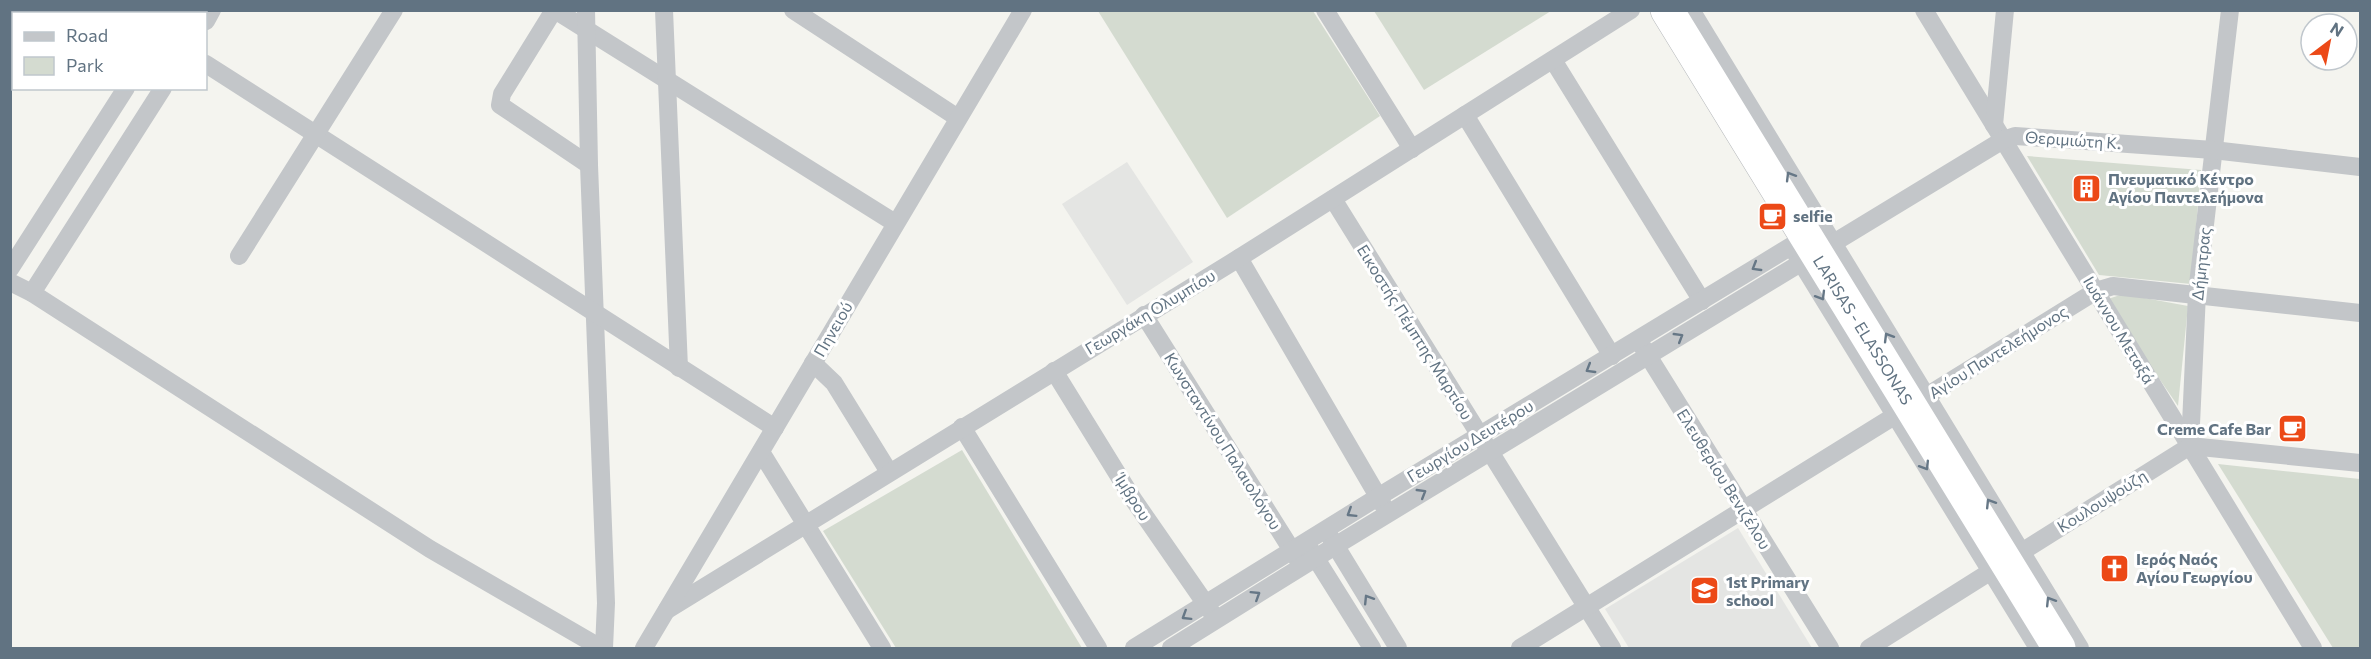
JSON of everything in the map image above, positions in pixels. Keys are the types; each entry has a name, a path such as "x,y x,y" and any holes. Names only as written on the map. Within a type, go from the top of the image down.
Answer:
{"highway":[{"name":"LARISAS - ELASSONAS","path":"1687,15 1811,245 2006,562 2042,638"}],"street":[{"path":"239,256 394,10"},
{"path":"590,165 500,105 502,94 554,10 895,223"},
{"path":"10,282 32,293 430,549 602,648 606,603 586,10"},
{"path":"664,10 679,368"},
{"path":"793,10 958,118"},
{"name":"Πηνειού","path":"644,648 1023,10"},
{"path":"1325,10 1412,149"},
{"name":"Γεωργάκη Ολυμπίου","path":"667,610 1239,258 1631,10"},
{"name":"Ιωάννου Μεταξά","path":"1924,10 2313,648"},
{"path":"1998,132 2005,10"},
{"name":"Δήμητρας","path":"2190,446 2197,293 2230,10"},
{"path":"1553,60 1702,301"},
{"path":"207,65 775,428"},
{"path":"10,269 125,90"},
{"path":"32,293 162,90"},
{"path":"1465,115 1612,356"},
{"name":"Θεριμιώτη Κ.","path":"1811,245 1998,132 2015,136 2213,150 2361,167"},
{"name":"Εικοστής Πέμπτης Μαρτίου","path":"1333,199 1612,648"},
{"name":"Γεωργίου Δευτέρου","path":"1171,648 1216,621 1304,554 1326,530 1378,497 1702,301 1811,245"},
{"name":"Γεωργίου Δευτέρου","path":"1134,648 1206,604 1304,554 1335,546 1648,356 1811,245"},
{"path":"1239,258 1388,514"},
{"name":"Αγίου Παντελεήμονος","path":"1520,648 2096,291 2113,286 2197,293 2361,313"},
{"name":"Κωνσταντίνου Παλαιολόγου","path":"1144,315 1304,554 1372,648"},
{"name":"Ελευθερίου Βενιζέλου","path":"1638,339 1830,648"},
{"path":"813,363 834,383 889,472"},
{"name":"Ίμβρου","path":"1054,371 1133,499 1216,621"},
{"path":"962,427 1098,648"},
{"path":"2190,446 2361,463"},
{"name":"Κουλουψούζη","path":"1869,648 2190,446"},
{"path":"761,452 882,648"},
{"path":"1326,530 1398,648"},
{"path":"2006,562 2080,648"}],"shaded area":[{"path":"1127,162 1193,262 1127,305 1062,204"},
{"name":"1st Primary school","path":"1738,528 1812,648 1629,648 1605,609"}],"green space":[{"path":"1098,11 1313,11 1380,116 1227,218"},
{"path":"1374,11 1551,11 1424,90"},
{"path":"2027,156 2201,170 2191,284 2099,275"},
{"path":"2123,294 2188,306 2178,406 2105,300"},
{"path":"962,450 1082,648 896,648 823,531"},
{"path":"2218,464 2360,479 2360,648 2333,648"}],"place":[{"name":"Πνευματικό Κέντρο Αγίου Παντελεήμονα","path":"2087,188"},
{"name":"selfie","path":"1772,216"},
{"name":"Creme Cafe Bar","path":"2292,429"},
{"name":"Ιερός Ναός Αγίου Γεωργίου","path":"2115,568"},
{"name":"1st Primary school","path":"1705,591"}]}
